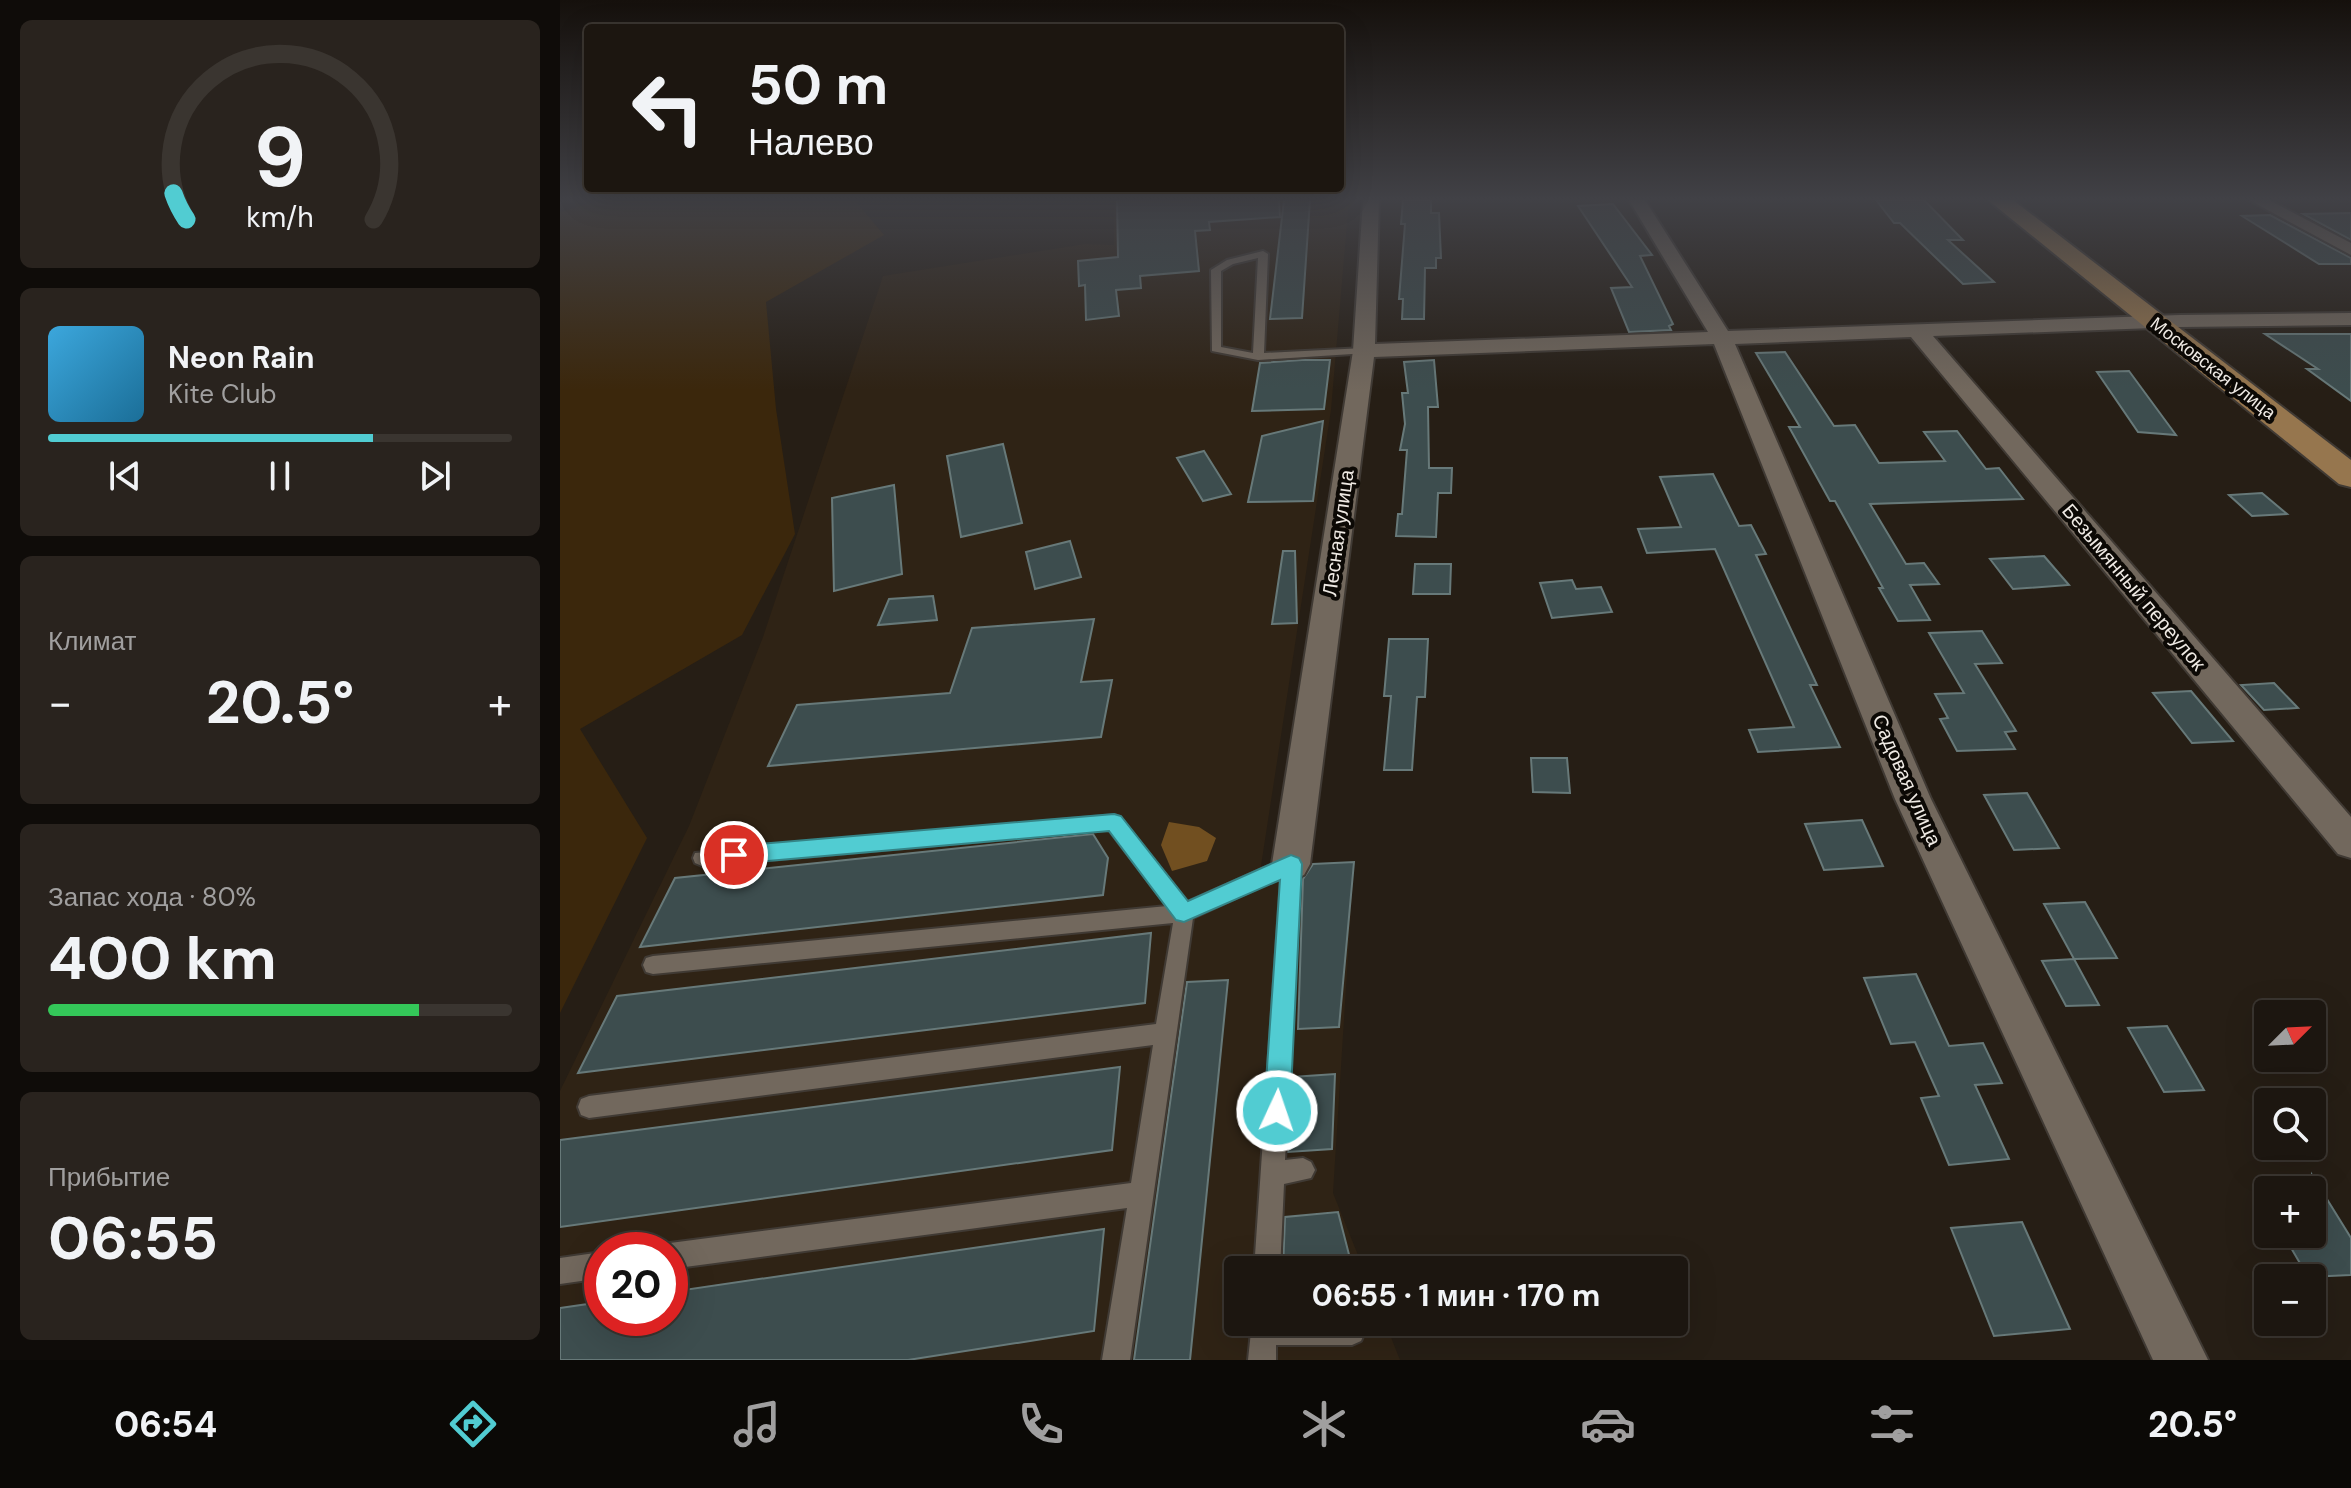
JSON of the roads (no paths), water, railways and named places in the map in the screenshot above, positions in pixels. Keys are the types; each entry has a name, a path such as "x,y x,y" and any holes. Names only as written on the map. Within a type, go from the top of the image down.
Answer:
{"main road":[{"name":"Московская улица","path":"2080,263 2351,477"}],"street":[{"name":"Лесная улица","path":"1291,864 1364,351 1368,263"},
{"name":"Садовая улица","path":"1676,263 1723,340 1913,799 2181,1360"},
{"path":"1364,351 2154,322 2351,319"},
{"name":"Безымянный переулок","path":"1917,331 2351,843"}],"lane":[{"path":"1227,263 1216,270 1216,349 1258,357 1364,351"},
{"path":"1258,357 1263,263"},
{"path":"702,858 1114,822 1184,913 1116,1360"},
{"path":"653,965 1184,913 1291,864 1268,1256"},
{"path":"589,1107 1166,1033"},
{"path":"1273,1173 1303,1170"},
{"path":"688,1254 1141,1194"},
{"path":"560,1271 584,1268"},
{"path":"1262,1360 1263,1336"}]}
